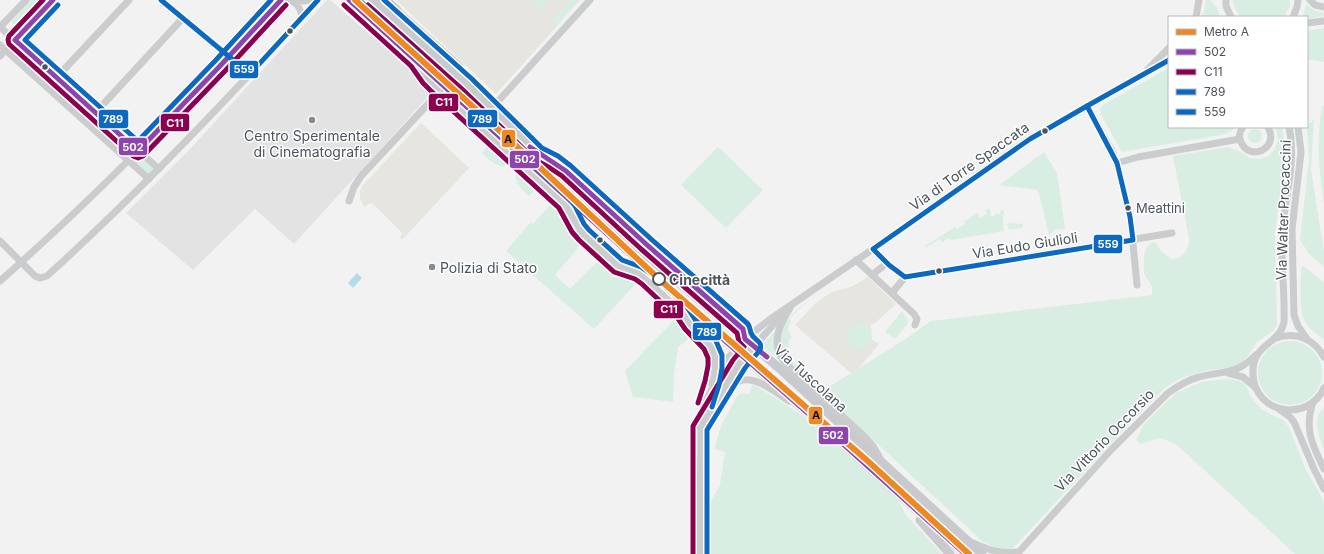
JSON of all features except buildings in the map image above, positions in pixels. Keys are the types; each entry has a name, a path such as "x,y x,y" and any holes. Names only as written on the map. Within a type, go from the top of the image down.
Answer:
{"main road":[{"name":"Via Tuscolana","path":"349,0 735,350 965,554"},
{"name":"Via Tuscolana","path":"373,0 467,84 538,154 649,257 748,337 754,346 982,554"},
{"path":"386,0 396,10 398,17 406,29"},
{"path":"897,493 950,554"}],"street":[{"path":"26,0 0,27 159,169"},
{"path":"0,56 3,47 15,40 53,0"},
{"path":"57,77 129,0"},
{"path":"161,0 250,74"},
{"path":"0,281 138,151 229,57 281,0"},
{"path":"289,0 298,6 302,18"},
{"path":"299,0 312,0"},
{"path":"0,241 37,277 45,277 149,180 318,0"},
{"path":"492,108 590,0"},
{"path":"1196,16 1199,0"},
{"path":"1218,0 1228,10"},
{"path":"1293,16 1298,0"},
{"path":"1310,0 1315,5 1324,8"},
{"name":"Via Tuscolana","path":"396,10 460,66 467,84"},
{"path":"96,112 183,18"},
{"path":"1308,23 1324,21"},
{"path":"3,47 149,180"},
{"path":"1140,76 1168,49"},
{"name":"Via Tuscolana","path":"416,61 428,78 562,202 569,210 580,231 612,261 622,268 641,275 682,312 707,332 725,341"},
{"name":"Via di Torre Spaccata","path":"706,402 726,361 748,337 769,320 874,249 1026,141 1168,61"},
{"path":"61,100 71,90"},
{"path":"348,201 361,176 441,90"},
{"path":"1087,106 1117,163 1130,217 1137,285"},
{"path":"1243,128 1240,139 1244,148 1254,152 1264,150 1270,142 1271,137 1268,128"},
{"name":"Via Walter Procaccini","path":"1255,387 1253,366 1259,352 1267,343 1280,333 1284,319 1282,236 1292,147 1289,128"},
{"name":"Via Walter Procaccini","path":"1298,128 1301,152 1292,229 1294,315 1296,324 1306,339 1316,346 1324,357"},
{"path":"1117,163 1138,156 1240,139"},
{"name":"Via Tuscolana","path":"538,154 554,162 566,171 743,329 748,337"},
{"name":"Via Eudo Giulioli","path":"905,277 1172,233"},
{"path":"874,249 887,263 905,277 892,293"},
{"path":"856,260 915,315 917,319 915,325"},
{"path":"872,275 887,263"},
{"name":"Via Tuscolana","path":"791,306 781,322 778,331 777,345 781,358 870,443 885,466"},
{"name":"Via di Torre Spaccata","path":"700,427 744,358 791,306"},
{"path":"682,312 690,325 709,343 715,356 713,379 700,427 700,554"},
{"path":"1274,338 1289,336 1306,339"},
{"name":"Via Vittorio Occorsio","path":"1225,373 1240,368 1259,352"},
{"name":"Via Vittorio Occorsio","path":"967,540 993,552 1005,554 1017,553 1111,450 1168,393 1178,386 1190,380 1209,374 1225,373 1241,376 1255,387"},
{"path":"722,391 740,380 747,379 757,381 804,410"},
{"path":"1255,387 1264,400 1278,408 1294,422 1311,463 1324,488"},
{"path":"1278,408 1298,410 1313,402 1324,388"},
{"path":"1313,402 1309,414 1309,433 1324,468"}],"shaded area":[{"name":"Centro Sperimentale di Cinematografia","path":"327,0 330,0 434,90 294,244 255,209 193,270 126,213 190,149"},
{"path":"396,0 580,0 496,94"},
{"path":"421,123 469,168 402,240 400,237 402,233 373,204 370,203 364,207 360,198 360,191 363,185"},
{"path":"868,277 896,304 875,323 871,324 872,340 879,344 858,369 851,373 795,325 815,304 824,297 832,292 851,287"}],"green space":[{"path":"31,0 47,0 20,29 18,29 11,22"},
{"path":"359,0 366,0 464,87 546,169 545,170"},
{"path":"533,0 550,0 540,10 532,2"},
{"path":"571,0 579,0 557,25 552,20"},
{"path":"1206,0 1210,0 1217,7 1220,16 1203,16"},
{"path":"1233,0 1290,0 1290,6 1285,16 1239,16 1234,6"},
{"path":"1306,4 1315,11 1324,13 1324,16 1308,19 1308,16 1303,16"},
{"path":"1324,28 1324,62 1308,59 1308,31"},
{"path":"20,48 66,90 62,95 59,95 14,54"},
{"path":"1168,69 1168,128 1235,128 1230,132 1221,135 1122,152 1101,115 1100,108 1106,103"},
{"path":"69,96 72,96 131,148 125,154 66,100"},
{"path":"1322,106 1324,106 1324,205 1319,156 1319,131"},
{"path":"1314,119 1311,170 1324,252 1324,267 1307,252 1300,240 1309,160 1308,126"},
{"path":"1276,128 1282,128 1286,154 1275,233 1277,325 1273,331 1257,342 1249,355 1235,367 1209,370 1187,376 1175,381 1163,390 1013,548 996,548 982,541 788,361 783,351 780,342 780,334 783,326 794,313 809,300 789,319 791,321 789,331 792,337 789,341 788,351 790,353 787,356 824,390 904,340 931,321 1152,295 1152,286 1144,274 1144,256 1146,248 1153,242 1156,243 1162,252 1171,259 1182,255 1189,243 1173,156 1228,147 1239,151 1250,158 1260,159 1268,156 1275,149 1278,140"},
{"path":"1252,129 1258,129 1262,133 1262,139 1258,143 1252,143 1248,139 1248,133"},
{"path":"492,142 511,160 504,160 505,166 495,164 482,153"},
{"path":"718,147 763,190 726,228 681,185"},
{"path":"1044,152 1057,173 1065,229 1056,230 1049,235 1038,190 999,185"},
{"path":"139,158 153,168 151,173 148,174 136,163 136,160"},
{"path":"521,169 539,186 529,196 520,186 515,177 517,172"},
{"path":"562,183 606,224 604,225 560,184"},
{"path":"555,199 561,205 574,232 584,241 555,275 570,289 601,258 616,272 640,279 594,329 506,251 531,222 533,224"},
{"path":"990,209 991,216 1000,214 1001,210 1004,210 1004,231 950,240 949,238 942,242 940,239 925,248 925,246 955,227 957,229 965,224 964,222 977,213 980,218 987,214 985,210"},
{"path":"1007,223 1023,224 1023,227 1009,230"},
{"path":"609,226 636,251 635,253 607,228"},
{"path":"639,254 664,277 663,278 638,256"},
{"path":"1303,266 1324,282 1324,340 1307,325 1302,313 1300,290 1301,269"},
{"path":"673,285 733,336 730,340 672,287"},
{"path":"902,311 908,320 907,325 895,339 885,332"},
{"path":"678,316 693,335 678,347 674,374 673,402 633,397 625,371"},
{"path":"859,323 868,327 872,336 868,345 859,349 850,345 846,336 850,327"},
{"path":"774,332 774,343 780,361 764,347 764,343"},
{"path":"1290,341 1308,347 1316,355 1322,373 1316,391 1308,399 1290,405 1272,399 1264,391 1258,373 1264,355 1272,347"},
{"path":"1227,379 1240,381 1246,385 1250,395 1260,408 1283,420 1289,427 1306,470 1324,501 1324,554 1295,554 1176,444 1160,438 1140,444 1136,440 1144,424 1176,393 1201,382"},
{"path":"753,384 799,413 864,469 898,500 906,515 942,554 707,554 707,508 720,485 725,452 714,449 721,426 737,396 742,393 749,394"},
{"path":"1324,407 1324,450 1317,422 1320,411"}],"water":[{"path":"357,273 362,278 353,288 348,283"}],"metro line":[{"name":"A","path":"355,0 534,162 659,279 870,463 969,554"}],"transit line":[{"name":"C11","path":"43,0 9,36 9,44 133,156 138,158 143,156 286,5"},
{"name":"502","path":"53,0 15,40 138,151 281,0"},
{"name":"559","path":"161,0 250,74 318,0"},
{"name":"789","path":"58,5 25,40 138,141 271,0"},
{"name":"502","path":"349,0 725,341 842,443 965,554"},
{"name":"789","path":"359,0 421,56 440,80 569,198 589,230 622,260 641,267 651,274 687,307 696,321 716,341 722,355 722,368 719,385 712,407"},
{"name":"789","path":"384,0 472,79 542,148 558,156 571,166 748,324 752,336 759,342 761,347 760,350 745,368 707,430 707,554"},
{"name":"C11","path":"344,5 411,66 430,90 559,208 572,232 579,240 614,272 635,279 642,284 677,317 685,329 704,349 708,358 705,381 698,403"},
{"name":"C11","path":"368,5 462,89 534,159 562,176 641,249 737,333 739,342 744,347 733,360 693,426 693,554"},
{"name":"559","path":"1087,106 1168,61"},
{"name":"559","path":"1087,106 1117,163 1130,217 1133,240 905,277 889,265 873,249 1030,139 1087,106"},
{"name":"502","path":"530,147 566,171 743,329 745,339 767,357"}],"place":[{"name":"Centro Sperimentale di Cinematografia","path":"312,120"},
{"name":"Meattini","path":"1128,208"},
{"name":"Polizia di Stato","path":"432,267"},
{"name":"Cinecittà","path":"659,279"}]}
